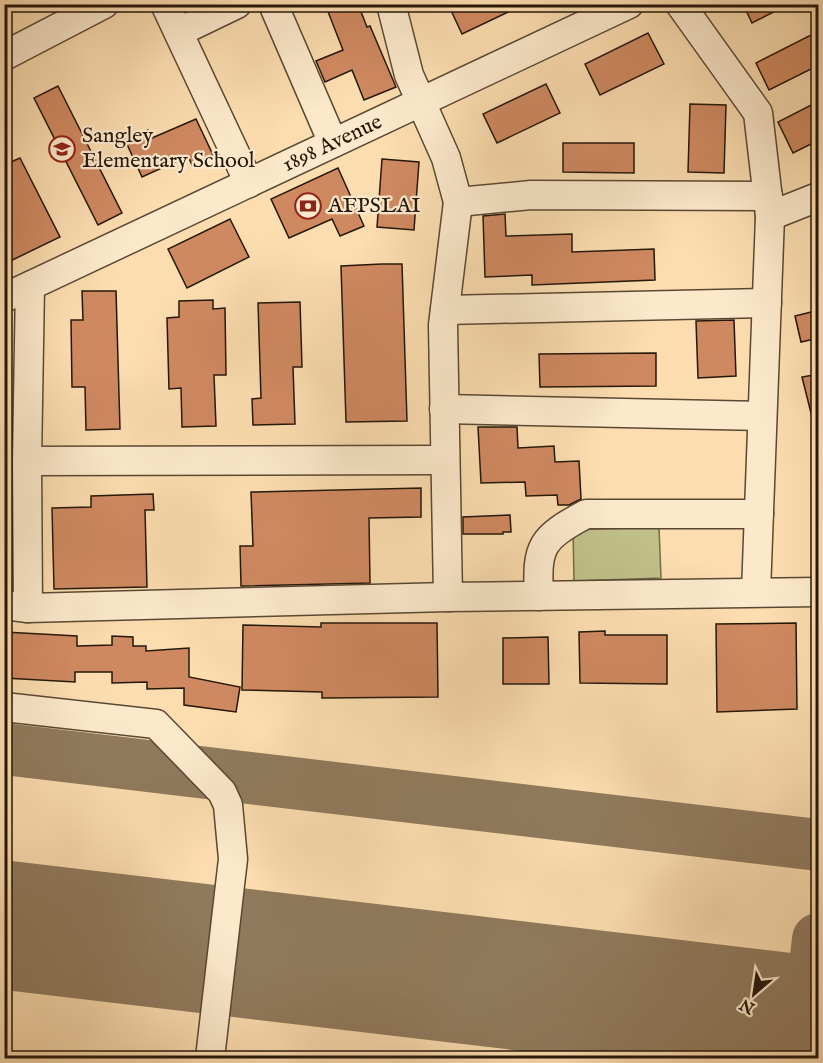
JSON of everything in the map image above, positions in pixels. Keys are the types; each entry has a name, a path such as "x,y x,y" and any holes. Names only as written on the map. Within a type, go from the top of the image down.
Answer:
{"street":[{"path":"4,56 104,4"},
{"path":"165,4 249,183"},
{"path":"179,32 237,4"},
{"path":"273,4 333,143"},
{"path":"391,4 409,75 446,158 458,202 443,325 447,597"},
{"name":"1898 Avenue","path":"17,292 629,4"},
{"path":"680,4 758,113 769,206 756,592"},
{"path":"458,202 531,195 769,206 819,197"},
{"path":"17,292 27,461 16,606 819,592"},
{"path":"445,310 767,303"},
{"path":"444,409 762,417"},
{"path":"27,461 445,460"},
{"path":"539,596 537,567 547,539 586,514 759,514"},
{"path":"4,707 156,724 222,792 228,805 233,859 210,1059"}],"shaded area":[{"path":"659,527 661,578 574,581 573,530"}],"building":[{"path":"325,4 358,4 396,87 364,100 352,70 325,82 316,61 343,50"},
{"path":"448,4 525,4 462,34"},
{"path":"743,4 789,4 752,23"},
{"path":"819,31 819,65 769,90 756,63"},
{"path":"648,33 664,64 600,95 585,64"},
{"path":"546,84 560,113 497,143 483,114"},
{"path":"58,86 122,213 98,225 34,98"},
{"path":"819,101 819,140 793,153 778,122"},
{"path":"690,104 726,105 724,173 688,172"},
{"path":"196,119 213,155 192,165 188,156 142,177 125,140 148,130 152,138"},
{"path":"563,143 634,143 634,173 563,172"},
{"path":"20,158 60,237 4,264 4,165"},
{"path":"382,159 419,162 414,230 377,227"},
{"path":"338,168 364,226 340,236 332,219 289,238 271,199"},
{"path":"505,214 506,236 572,234 572,252 654,249 655,280 532,285 532,275 485,277 483,216"},
{"path":"230,219 249,257 187,288 168,249"},
{"path":"402,264 407,421 346,422 341,266"},
{"path":"82,291 116,291 120,429 86,430 85,387 72,387 71,320 83,320"},
{"path":"213,300 213,309 225,308 226,375 214,375 216,426 182,427 181,388 169,389 167,318 179,317 179,301"},
{"path":"300,302 302,367 293,367 295,424 253,425 252,399 261,398 258,303"},
{"path":"819,310 819,338 801,342 795,316"},
{"path":"734,320 736,376 698,378 696,321"},
{"path":"656,353 656,386 540,387 539,354"},
{"path":"819,374 819,420 813,421 802,377"},
{"path":"478,427 517,427 518,448 554,446 555,462 579,461 581,499 569,505 558,505 557,495 526,496 525,482 481,483"},
{"path":"421,488 421,517 369,518 370,583 241,586 240,546 253,546 251,492"},
{"path":"153,494 154,510 145,510 147,587 54,589 52,508 91,507 91,496"},
{"path":"510,515 511,532 463,534 463,517"},
{"path":"321,623 437,623 438,697 322,698 322,692 242,690 243,625 321,627"},
{"path":"796,623 797,709 717,712 716,624"},
{"path":"605,631 605,635 667,635 667,684 580,683 579,632"},
{"path":"4,632 77,636 77,646 112,645 112,636 133,637 133,646 146,646 146,651 189,648 189,677 240,687 236,712 184,705 184,688 147,689 147,682 112,683 112,672 75,672 75,682 4,678"},
{"path":"548,637 549,684 503,684 503,638"}],"taxiway":[{"path":"4,749 818,845"},
{"path":"809,1020 818,939"}],"runway":[{"path":"4,925 818,1021"}],"place":[{"name":"Sangley Elementary School","path":"62,149"},
{"name":"AFPSLAI","path":"308,206"}]}
